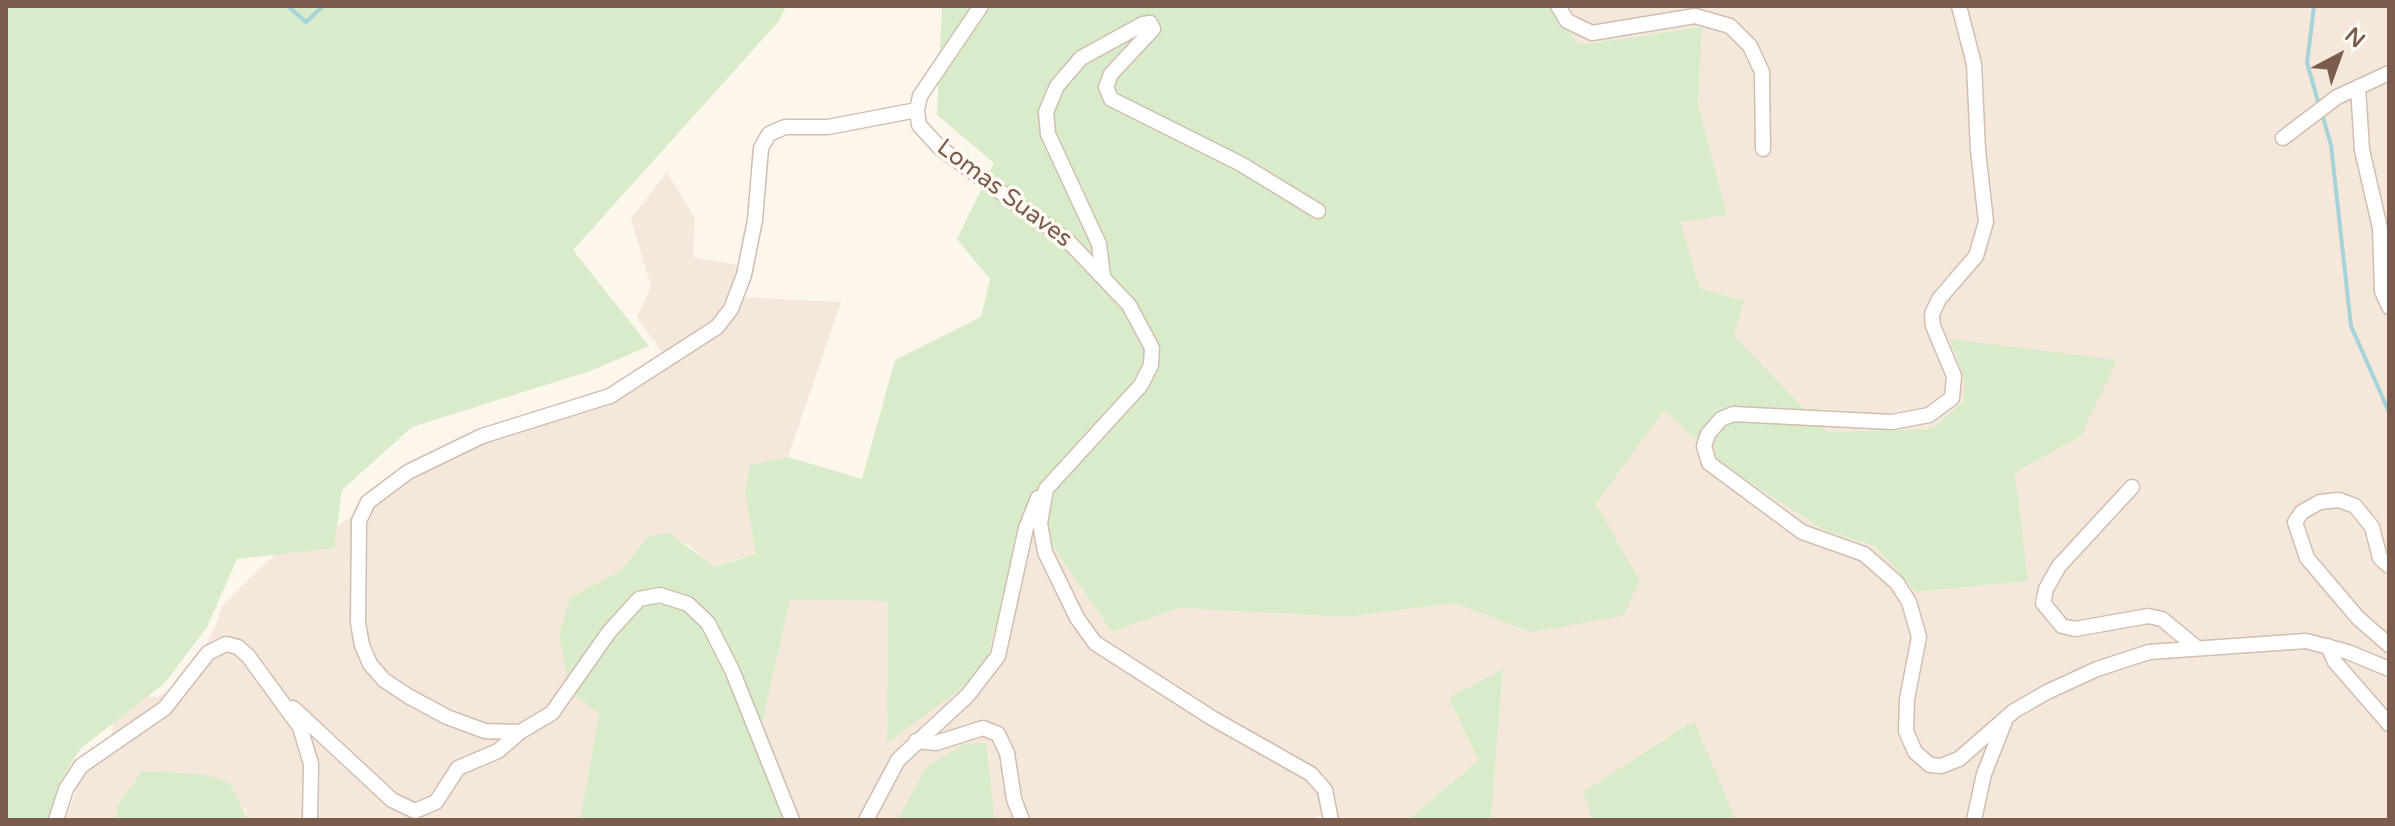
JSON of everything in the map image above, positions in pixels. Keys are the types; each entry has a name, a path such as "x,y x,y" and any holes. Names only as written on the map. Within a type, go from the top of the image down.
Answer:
{"street":[{"path":"520,732 485,731 447,717 395,689 370,664 358,623 359,530 364,508 397,478 432,459 507,427 610,396 709,334 731,309 744,275 755,220 761,148 769,134 785,127 828,127 917,110 924,90 981,6"},
{"path":"1558,6 1571,25 1592,33 1687,16 1713,18 1730,26 1750,46 1762,72 1765,96 1763,149"},
{"path":"1959,6 1974,64 1978,150 1986,222 1984,240 1976,256 1939,299 1932,314 1933,326 1954,376 1952,398 1937,411 1906,421 1839,422 1733,414 1711,428 1704,453 1712,467 1802,532 1864,554 1897,583 1909,602 1918,629 1919,647 1905,721 1908,738 1920,758 1935,766 1953,762 2007,717 2047,692 2110,664 2149,652 2287,640 2328,646 2389,669"},
{"path":"1103,276 1099,244 1048,134 1046,112 1057,86 1081,58 1143,24 1150,23 1153,29 1111,74 1106,87 1111,99 1205,144 1318,211"},
{"path":"2283,138 2326,104 2389,73"},
{"path":"2358,87 2362,150 2380,228 2382,291 2389,307"},
{"name":"Lomas Suaves","path":"917,110 919,125 940,148 1041,218 1103,276 1144,328 1152,348 1151,365 1134,393 1046,489"},
{"path":"2132,487 2059,566 2046,589 2043,603 2062,626 2075,629 2148,616 2162,619 2197,648"},
{"path":"866,820 898,760 968,695 998,656 1029,518 1046,489"},
{"path":"1046,489 1040,523 1045,552 1088,635 1116,659 1311,774 1325,790 1331,820"},
{"path":"2389,566 2380,558 2372,527 2355,506 2339,500 2320,502 2302,512 2295,522 2307,558 2358,618 2389,645"},
{"path":"283,701 306,718 382,792 410,811 431,806 458,768 498,751 520,732 544,720 558,706 609,632 639,599 654,594 679,600 696,610 712,629 749,705 792,820"},
{"path":"56,820 66,789 81,766 165,708 208,653 226,644 244,651 300,727 309,751 310,820"},
{"path":"2328,646 2341,670 2389,724"},
{"path":"1974,820 1987,765 2007,717"},
{"path":"916,741 936,743 983,728 998,734 1007,753 1014,799 1022,820"}],"shaded area":[{"path":"1549,6 2389,6 2389,820 1491,820 1503,670 1480,760 1408,820 1327,820 1316,815 1314,820 995,820 986,743 926,767 897,820 790,820 759,737 790,600 888,600 887,742 1028,509 1112,632 1179,608 1346,617 1454,603 1531,632 1640,581 1596,505 1663,409 1729,469 1822,529 1876,547 1916,592 2027,581 2015,473 2081,436 1951,339 1965,378 1964,401 1932,429 1827,432 1734,336 1744,301 1700,288 1679,221 1727,215 1698,104 1702,27 1579,45"},
{"path":"667,172 695,218 693,257 737,265 737,297 841,302 788,457 750,465 745,496 756,554 714,567 689,545 649,536 619,572 570,599 599,713 580,820 248,820 245,809 202,774 142,771 116,808 117,820 65,820 86,766 111,742 114,721 133,696 157,697 174,688 194,666 215,628 222,606 273,556 337,527 425,465 579,403 622,382 662,352 637,318 651,286 631,219"}],"green space":[{"path":"6,6 786,6 779,21 573,250 649,346 590,371 412,427 342,490 334,548 237,559 207,627 165,683 81,748 59,783 48,820 6,820"},
{"path":"942,6 1549,6 1579,45 1702,27 1698,104 1727,215 1680,222 1700,288 1744,301 1734,336 1827,432 1932,429 1964,401 1964,378 1950,339 2117,360 2081,436 2015,473 2028,581 1916,592 1876,547 1822,529 1729,469 1664,410 1596,504 1640,581 1623,616 1531,632 1454,603 1346,617 1179,608 1112,632 1028,510 983,672 887,743 888,601 790,600 759,737 790,820 580,820 599,714 570,691 559,635 570,598 619,572 649,536 669,533 715,567 756,554 745,496 750,465 788,457 862,479 895,360 981,317 990,279 957,239 994,163 937,115"},
{"path":"1503,669 1491,820 1408,820 1479,760 1449,698"},
{"path":"1694,721 1736,820 1593,820 1583,792"},
{"path":"986,743 995,820 897,820 926,767 964,744"},
{"path":"142,771 202,774 230,783 248,820 117,820 116,808"}],"waterway":[{"path":"288,6 306,22 323,6"},
{"path":"2314,6 2307,63 2319,105"},
{"path":"2322,114 2331,145 2351,326 2389,412"}]}
